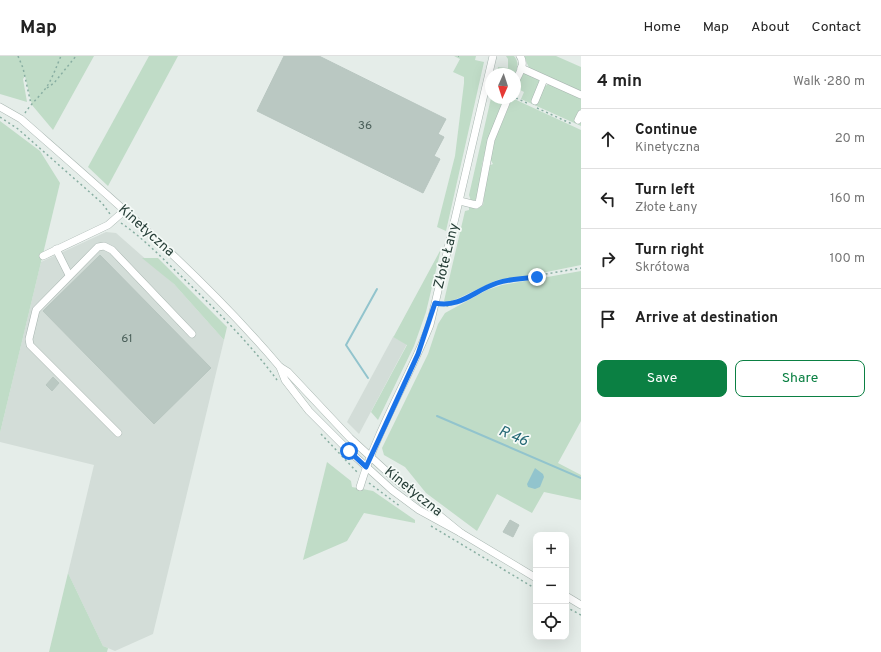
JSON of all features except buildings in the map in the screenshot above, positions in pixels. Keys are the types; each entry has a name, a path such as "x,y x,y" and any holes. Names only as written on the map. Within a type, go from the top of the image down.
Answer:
{"street":[{"path":"520,56 523,60 521,68 581,95"},
{"name":"Złote Łany","path":"360,487 370,456 418,354 435,303 493,58"},
{"path":"535,101 544,79"},
{"path":"460,201 476,205 479,203 491,140 506,104"},
{"name":"Kinetyczna","path":"0,107 21,119 200,280 250,332 280,367 288,372 343,432 461,532"},
{"path":"42,256 108,225 124,211"},
{"path":"118,433 30,342 36,310 98,247 110,248 192,334"},
{"path":"56,249 69,276"},
{"name":"Kinetyczna","path":"280,367 285,380 299,400 366,467 404,499 419,510 461,532 533,576"},
{"path":"569,598 581,605"}],"path":[{"path":"18,56 31,104"},
{"path":"45,89 61,56"},
{"path":"21,119 31,104 45,89 54,83 76,56"},
{"path":"521,100 578,120"},
{"path":"0,117 18,129 36,144 102,203 115,219 168,264 213,307 257,354 280,384"},
{"path":"435,303 447,306 456,303 498,282 581,268"},
{"path":"318,431 363,478 405,509"},
{"path":"428,524 533,586"},
{"path":"569,609 581,615"}],"shaded area":[{"path":"106,232 116,233 174,284 224,340 153,634 115,651 103,646 68,573 94,465 0,442 0,433 41,262"},
{"path":"393,337 407,344 359,434 347,422"}],"green space":[{"path":"0,56 94,56 53,130 32,105 25,76 23,79 27,102 0,94"},
{"path":"149,56 178,56 108,186 88,167"},
{"path":"454,56 476,56 475,60 484,62 446,231 437,227 455,156 464,83 464,77 453,72 460,59"},
{"path":"506,56 514,56 517,61 517,68 508,68 508,59"},
{"path":"524,56 556,56 581,67 581,91 529,68"},
{"path":"525,72 539,78 545,86 549,84 581,98 581,109 575,121 581,118 581,126 521,99 524,92 521,90 521,78"},
{"path":"521,102 581,130 581,265 522,277 497,280 449,302 444,301 465,211 469,210 469,207 477,209 483,205 488,166 493,164 490,159 492,147 510,104 521,104"},
{"path":"490,104 503,104 489,137 482,164 478,197 471,201 469,195"},
{"path":"0,121 40,151 60,183 0,433"},
{"path":"441,249 426,312 414,346 378,420 371,412 407,345 393,337"},
{"path":"142,258 158,258 227,327 224,340 174,284"},
{"path":"581,271 581,421 558,463 581,475 581,500 544,492 532,513 497,494 477,531 426,493 405,467 384,455 382,448 428,354 438,324 445,313 487,290 502,285"},
{"path":"327,462 351,481 352,487 373,491 415,520 415,523 364,513 347,541 303,560"},
{"path":"68,573 103,646 108,648 107,652 49,652"}],"water":[{"path":"535,468 543,474 544,477 540,487 535,489 528,487 527,484"}],"waterway":[{"path":"368,378 346,345 377,289"},
{"name":"R 46","path":"437,416 581,478"}],"route":[{"path":"349,451 366,467 374,446 418,354 430,325 435,303 447,306 498,282 537,277"}]}
